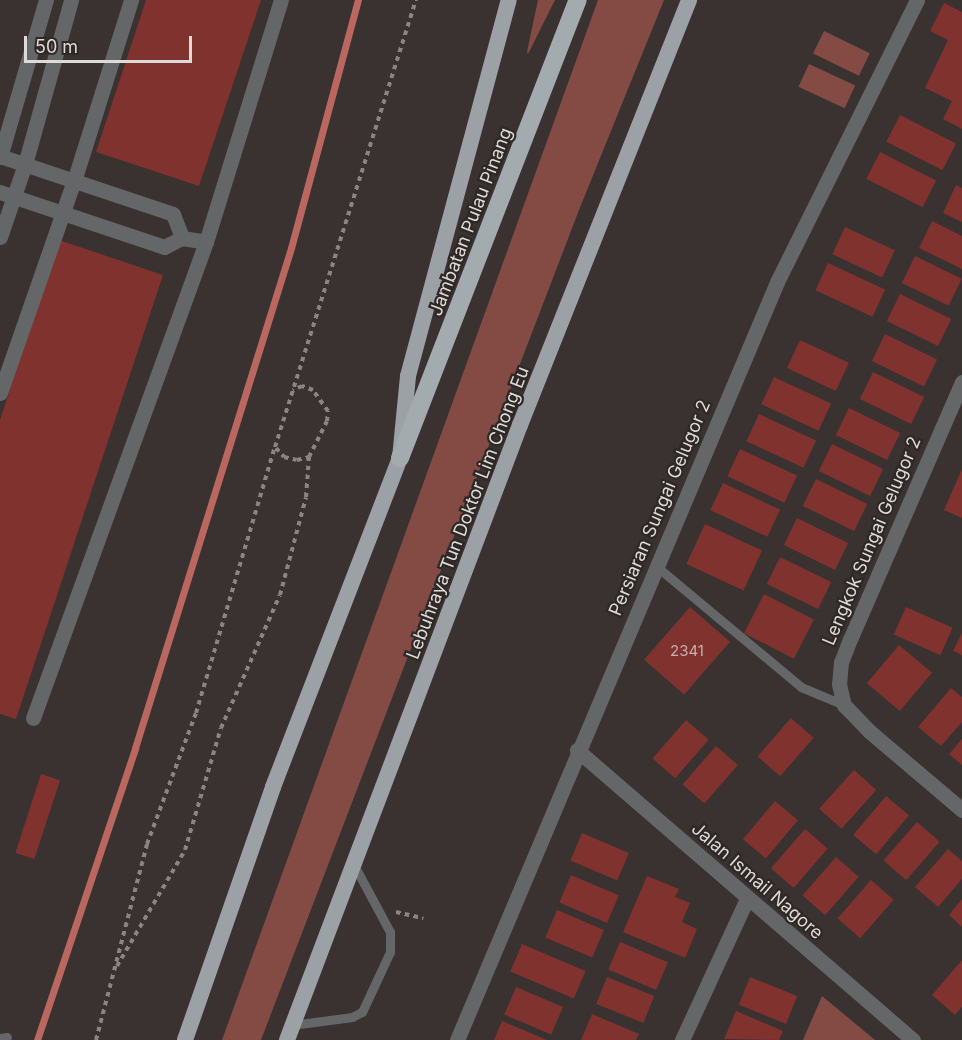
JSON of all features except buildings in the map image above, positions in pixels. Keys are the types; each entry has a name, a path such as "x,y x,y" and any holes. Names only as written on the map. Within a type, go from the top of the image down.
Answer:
{"highway":[{"path":"185,1040 282,765 400,458 408,376 509,0"},
{"name":"Jambatan Pulau Pinang","path":"400,458 578,0"},
{"name":"Lebuhraya Tun Doktor Lim Chong Eu","path":"290,1032 520,425 689,0"}],"street":[{"path":"46,0 0,157 173,214 182,238"},
{"path":"0,237 7,195 25,164 71,0"},
{"path":"0,393 74,181 130,0"},
{"path":"33,718 206,242 281,0"},
{"name":"Persiaran Sungai Gelugor 2","path":"457,1040 577,750 777,282 917,0"},
{"path":"7,195 164,247 182,238 206,242"},
{"name":"Lengkok Sungai Gelugor 2","path":"844,705 839,684 841,662 955,417 962,382"},
{"path":"844,705 869,731 962,810"},
{"name":"Jalan Ismail Nagore","path":"577,750 913,1040"},
{"path":"682,1040 747,899"}],"lane":[{"path":"656,566 801,687 844,705"},
{"path":"290,1032 352,1017 362,1012 390,952 390,932 354,865"}],"path":[{"path":"96,1040 147,844 196,712 275,447 416,0"},
{"path":"114,972 194,830 220,728 280,595 306,497 309,457 327,421 328,411 313,390 303,386 293,390"},
{"path":"275,447 284,457 297,460 309,457"},
{"path":"380,913 406,912 423,918"}],"shaded area":[{"path":"538,0 555,0 528,54 527,52"},
{"path":"598,0 664,0 579,210 261,1040 222,1040"},
{"path":"824,31 870,53 859,76 813,53"},
{"path":"809,64 855,86 845,108 798,87"},
{"path":"822,996 875,1040 803,1040"}],"waterway":[{"path":"37,1040 135,748 291,248 358,0"}]}
